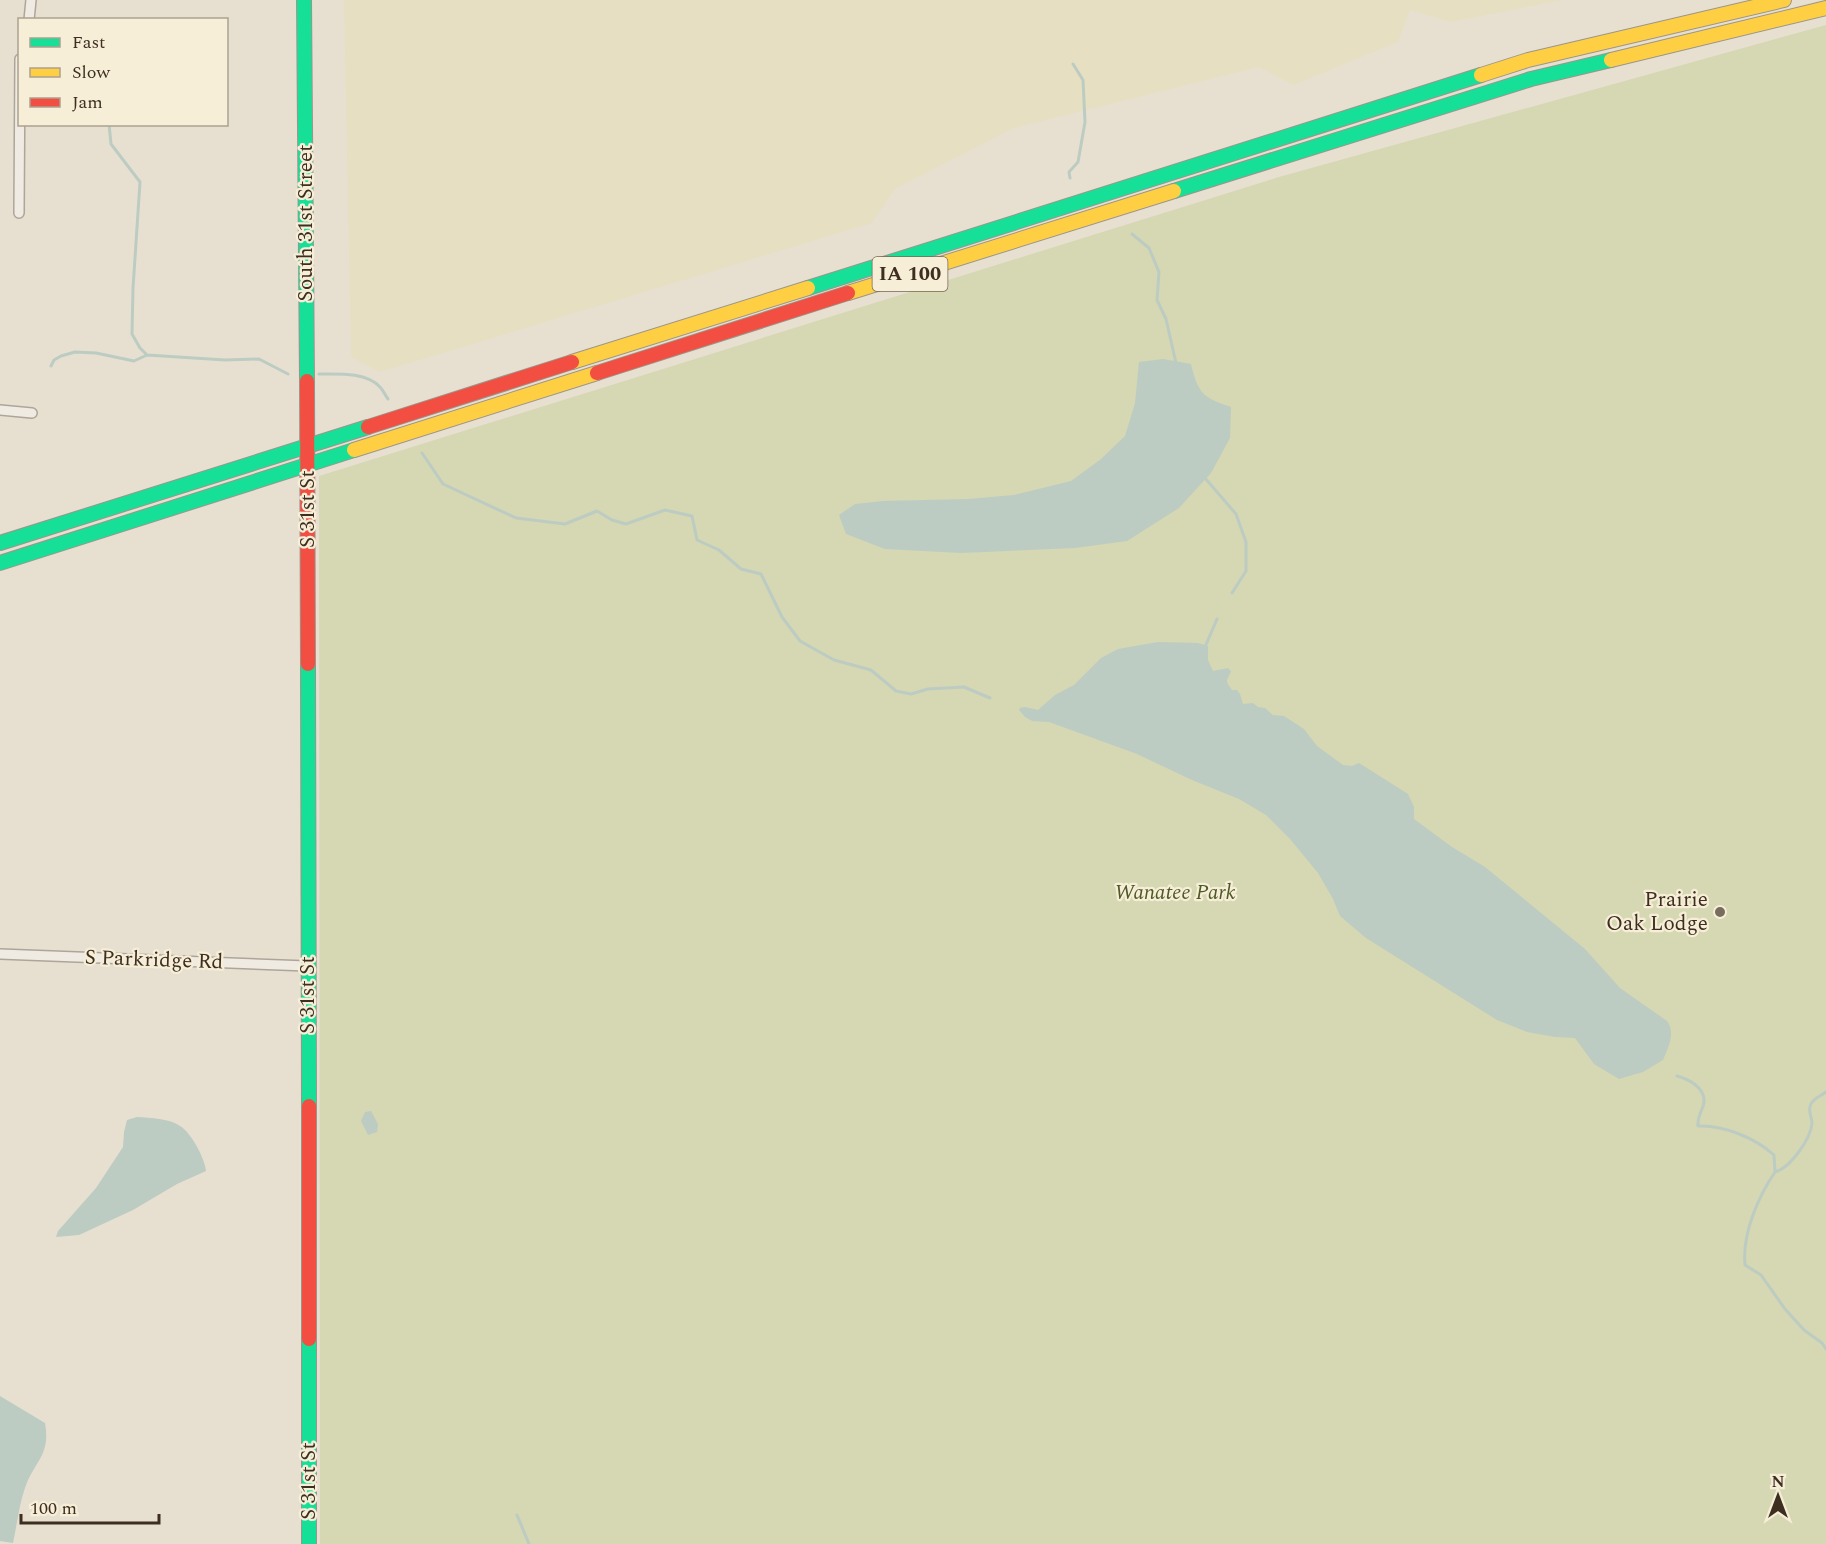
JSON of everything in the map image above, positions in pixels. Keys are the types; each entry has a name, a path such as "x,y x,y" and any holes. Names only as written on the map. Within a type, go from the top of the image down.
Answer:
{"main road":[{"name":"South 31st Street","path":"304,0 307,446"},
{"name":"IA 100","path":"0,543 1528,60 1784,0"},
{"name":"IA 100","path":"0,563 810,305 1531,79 1826,8"},
{"name":"S 31st St","path":"307,446 309,1544"}],"street":[{"path":"29,18 30,0"},
{"path":"19,213 20,126"},
{"path":"0,410 32,413"},
{"name":"S Parkridge Rd","path":"0,954 307,966"}],"shaded area":[{"path":"344,0 1563,0 1450,22 1410,10 1398,42 1293,85 1259,67 1014,128 895,189 872,223 380,372 351,357"},
{"path":"1163,359 1191,364 1196,382 1203,393 1214,401 1231,407 1230,438 1211,473 1179,508 1127,541 1075,548 961,553 885,549 846,534 839,515 855,504 1014,495 1071,481 1101,459 1125,436 1135,403 1139,362"},
{"path":"1158,642 1198,643 1208,646 1208,660 1213,671 1228,668 1231,671 1227,682 1232,690 1237,690 1240,694 1243,704 1253,703 1265,708 1273,715 1284,716 1304,729 1317,746 1343,765 1352,766 1359,763 1408,794 1414,807 1414,819 1452,847 1485,867 1585,949 1620,988 1667,1021 1671,1035 1663,1060 1643,1072 1619,1079 1594,1064 1575,1038 1527,1032 1497,1020 1366,938 1340,916 1318,873 1290,839 1266,815 1239,799 1137,754 1049,722 1032,721 1019,710 1025,707 1038,710 1055,695 1074,685 1101,658 1118,649"},
{"path":"371,1111 378,1124 377,1132 368,1135 361,1121 365,1112"},
{"path":"137,1117 165,1120 184,1129 197,1146 206,1171 177,1184 133,1210 79,1235 56,1237 58,1231 96,1188 123,1147 127,1120"},
{"path":"0,1396 45,1423 46,1434 44,1451 23,1495 13,1543 0,1541"}],"green space":[{"name":"Wanatee Park","path":"1826,25 1826,1544 320,1544 319,476 1279,177"}],"waterway":[{"path":"1070,178 1069,172 1078,162 1085,122 1083,80 1073,64"},
{"path":"109,126 111,144 140,182 132,334 147,355"},
{"path":"1132,234 1149,248 1159,272 1157,300 1166,319 1176,363"},
{"path":"51,366 54,360 75,352 96,353 134,361 147,355 225,360 259,359 288,374"},
{"path":"319,374 360,376 374,382 388,399"},
{"path":"422,453 443,484 516,518 565,524 597,511 612,520 626,524 665,510 692,516 697,540 719,550 741,569 761,574 782,617 800,641 834,660 871,670 896,691 911,694 928,689 964,687 990,698"},
{"path":"1205,478 1236,514 1246,542 1246,571 1232,593"},
{"path":"1205,647 1217,619"},
{"path":"1677,1076 1691,1082 1702,1092 1704,1102 1698,1118 1698,1126 1728,1130 1758,1143 1774,1155 1775,1172"},
{"path":"1826,1092 1814,1100 1810,1107 1811,1130 1804,1144 1787,1165 1775,1172 1763,1193 1752,1216 1745,1253 1745,1265 1761,1275 1785,1309 1826,1349"},
{"path":"517,1515 529,1544"}],"traffic: fast":[{"path":"304,0 307,381"},
{"path":"1174,191 1531,79 1611,60"},
{"path":"808,288 1481,75"},
{"path":"0,543 368,427"},
{"path":"0,563 354,450"},
{"path":"308,664 309,1106"},
{"path":"309,1339 309,1544"}],"traffic: slow":[{"path":"1481,75 1528,60 1784,0"},
{"path":"1611,60 1826,8"},
{"path":"848,293 1174,191"},
{"path":"572,362 808,288"},
{"path":"354,450 597,373"}],"traffic: jam":[{"path":"597,373 848,293"},
{"path":"368,427 572,362"},
{"path":"307,381 308,664"},
{"path":"309,1106 309,1339"}],"place":[{"name":"Prairie Oak Lodge","path":"1720,912"}]}
